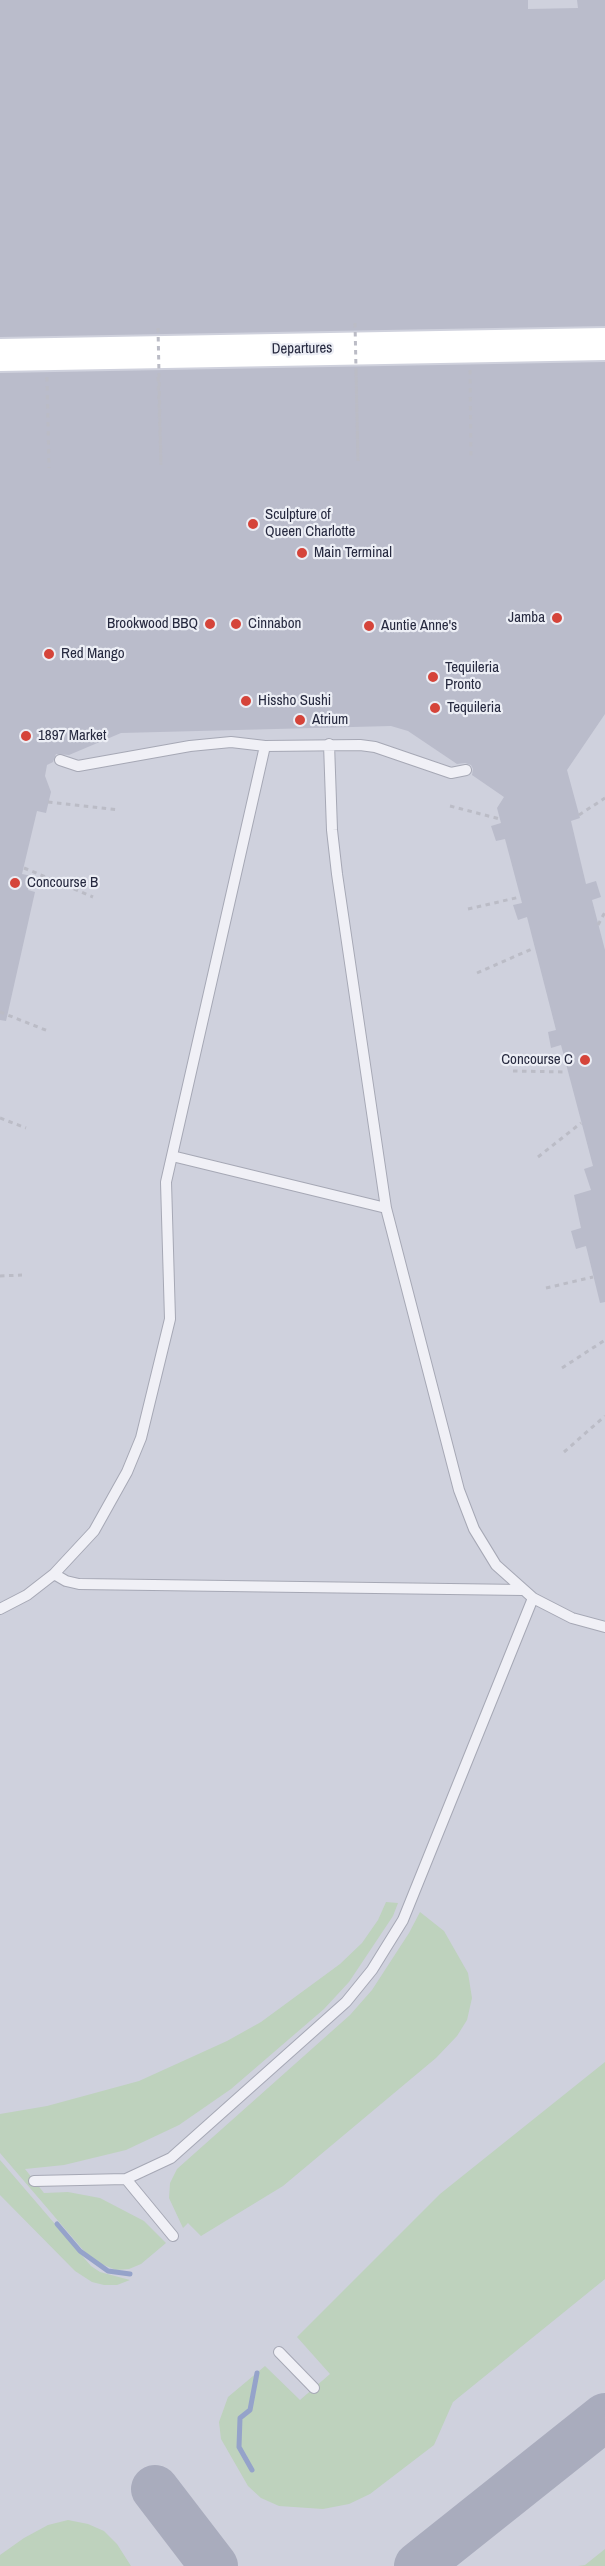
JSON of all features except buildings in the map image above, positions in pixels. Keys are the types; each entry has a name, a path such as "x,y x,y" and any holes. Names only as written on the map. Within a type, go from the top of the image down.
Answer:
{"main road":[{"name":"Departures","path":"0,355 605,344"}],"lane":[{"path":"60,760 78,766 190,746 231,742 265,746 329,744 375,747 452,773 466,770"},
{"path":"329,744 332,830 337,874 386,1208 459,1490 474,1530 496,1565 533,1598 572,1618 605,1627"},
{"path":"0,1609 27,1595 75,1554 105,1514 127,1472 141,1438 170,1319 166,1182 265,746"},
{"path":"172,1156 386,1208"},
{"path":"54,1574 66,1581 79,1584 523,1590"},
{"path":"34,2181 126,2179 171,2158 346,2002 372,1970 403,1920 533,1598"},
{"path":"126,2179 173,2236"},
{"path":"279,2352 314,2388"}],"path":[{"path":"356,347 358,461 356,347"},
{"path":"469,347 471,459"},
{"path":"158,351 160,465"},
{"path":"158,351 159,399"},
{"path":"47,354 49,468"},
{"path":"579,815 605,798"},
{"path":"48,802 119,810"},
{"path":"450,806 500,819"},
{"path":"24,867 93,897"},
{"path":"468,909 520,897"},
{"path":"598,924 605,912"},
{"path":"477,973 534,948"},
{"path":"0,1012 48,1031"},
{"path":"513,1071 567,1072"},
{"path":"0,1118 26,1128"},
{"path":"538,1157 581,1123"},
{"path":"0,1276 22,1275"},
{"path":"546,1288 593,1277"},
{"path":"562,1368 605,1340"},
{"path":"564,1452 605,1416"}],"shaded area":[{"path":"0,0 605,0 605,2566 0,2566"}],"green space":[{"path":"386,1902 398,1903 393,1916 349,1982 324,2009 231,2089 179,2125 126,2150 64,2165 25,2169 44,2193 68,2192 100,2198 144,2221 166,2243 141,2264 129,2269 116,2270 94,2261 0,2153 0,2114 47,2106 139,2081 227,2041 261,2022 340,1964 362,1943 378,1920"},
{"path":"420,1912 444,1931 468,1973 472,1998 467,2020 457,2036 436,2058 283,2186 201,2236 188,2223 183,2228 169,2198 170,2183 177,2169 350,2015 372,1990"},
{"path":"605,2062 605,2279 453,2402 434,2445 370,2494 349,2504 323,2509 279,2506 261,2498 248,2486 221,2439 219,2422 228,2397 265,2366 300,2400 330,2374 297,2337 440,2194"},
{"path":"0,2160 91,2266 100,2272 130,2280 117,2285 104,2285 92,2282 75,2271 0,2195"},
{"path":"68,2520 88,2524 104,2531 117,2544 131,2566 0,2566 0,2555 24,2538 48,2525"},
{"path":"605,2549 605,2566 578,2566 585,2565"}],"waterway":[{"path":"57,2224 80,2251 108,2271 130,2274"},
{"path":"252,2470 239,2447 240,2418 250,2410 257,2373"}],"taxiway":[{"path":"418,2566 605,2417"},
{"path":"155,2489 214,2566"}],"place":[{"name":"Sculpture of Queen Charlotte","path":"253,524"},
{"name":"Main Terminal","path":"302,553"},
{"name":"Jamba","path":"557,618"},
{"name":"Brookwood BBQ","path":"210,624"},
{"name":"Cinnabon","path":"236,624"},
{"name":"Auntie Anne's","path":"369,626"},
{"name":"Red Mango","path":"49,654"},
{"name":"Tequileria Pronto","path":"433,677"},
{"name":"Hissho Sushi","path":"246,701"},
{"name":"Tequileria","path":"435,708"},
{"name":"Atrium","path":"300,720"},
{"name":"1897 Market","path":"26,736"},
{"name":"Concourse B","path":"15,883"},
{"name":"Concourse C","path":"585,1060"}]}
